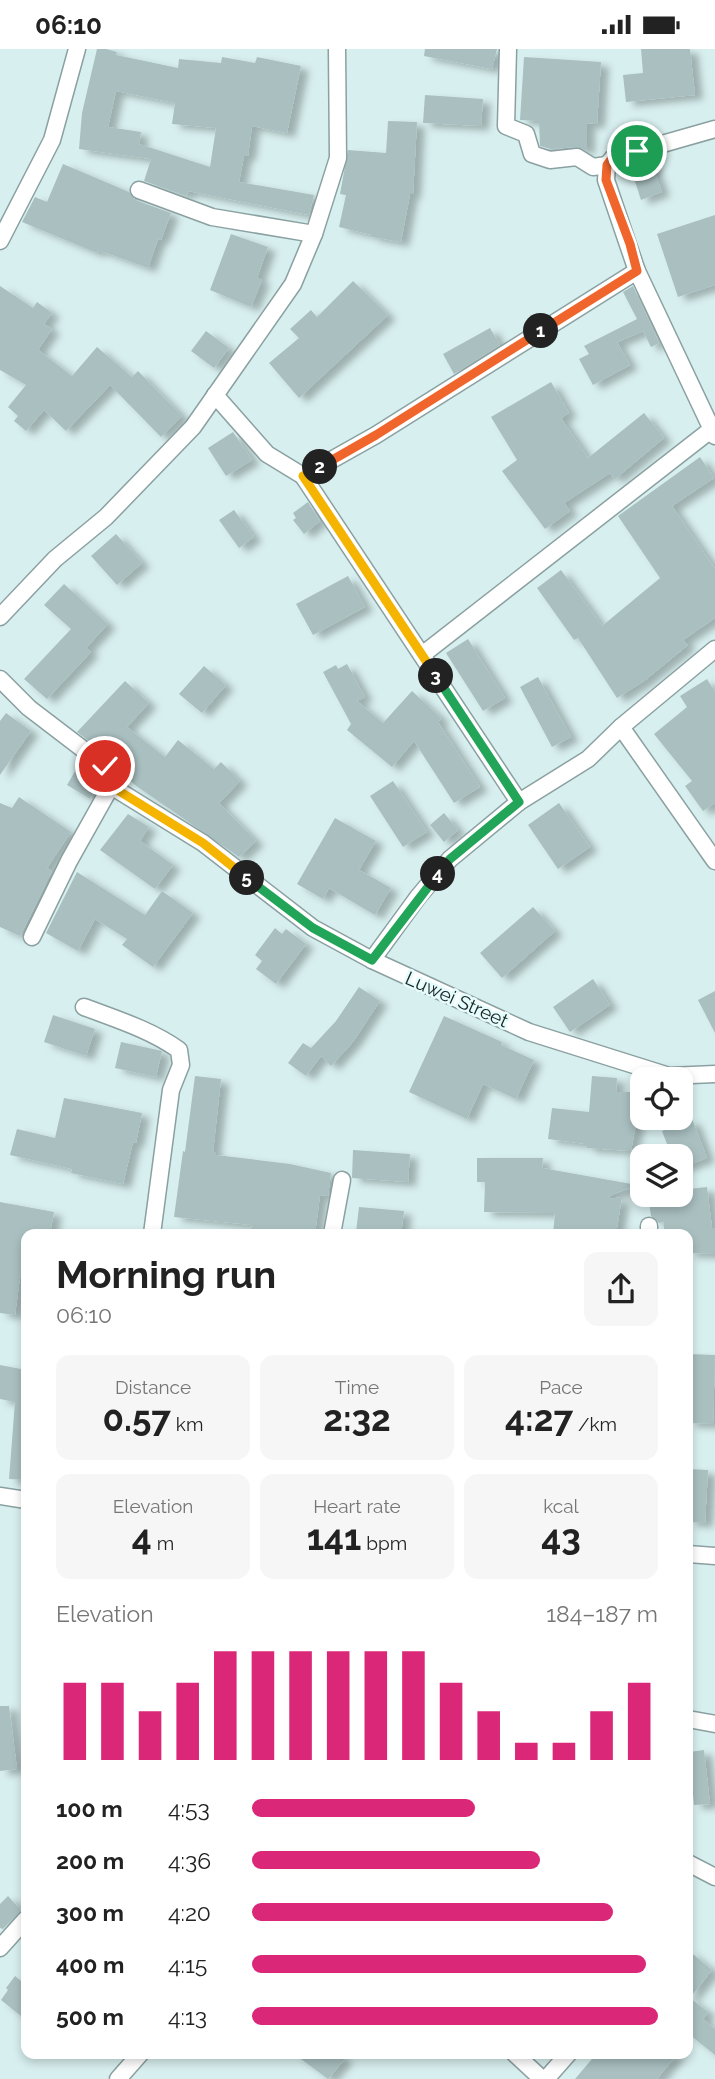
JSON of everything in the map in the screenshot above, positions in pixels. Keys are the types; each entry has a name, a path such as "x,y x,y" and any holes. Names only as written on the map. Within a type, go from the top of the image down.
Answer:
{"street":[{"path":"0,241 52,140 77,49"},
{"path":"0,617 55,559 106,517 193,427 293,284 314,234 338,158 332,49"},
{"path":"508,49 506,126 526,134 532,154 550,160 577,157 593,167 607,165"},
{"path":"422,655 714,432 637,271 606,180 607,165 613,157 715,129"},
{"path":"139,190 212,217 314,234"},
{"path":"303,476 376,435 637,271"},
{"path":"215,395 267,454 303,476 519,802"},
{"path":"372,960 418,897 450,859 519,802 588,759 621,727 715,649"},
{"name":"Luwei Street","path":"0,679 29,708 105,766 111,786 203,843 313,928 372,960 529,1032 669,1076 715,1074"},
{"path":"621,727 715,861"},
{"path":"32,937 69,861 111,786"},
{"path":"84,1007 125,1023 178,1050 181,1065 171,1090 153,1229"},
{"path":"332,1229 342,1180"},
{"path":"0,1496 21,1499"},
{"path":"693,1554 715,1556"},
{"path":"693,1720 715,1724"},
{"path":"693,1866 715,1877"},
{"path":"0,1948 21,1925"},
{"path":"118,2079 136,2059"},
{"path":"521,2059 544,2079 563,2059"}],"building":[{"path":"97,49 178,68 179,59 221,63 222,57 255,63 257,57 301,66 287,133 252,126 248,156 244,156 239,182 314,195 309,215 188,191 186,196 144,181 151,159 79,149 82,113","holes":["116,91 175,103 172,124 216,128 210,167 139,144 141,132 108,127"]},
{"path":"425,49 497,49 492,69 424,56"},
{"path":"641,49 690,49 695,95 626,102 623,75 643,73"},
{"path":"524,57 601,62 597,124 587,123 587,151 577,147 551,149 540,146 539,121 520,120"},
{"path":"425,95 483,99 481,126 423,123"},
{"path":"388,121 417,122 413,194 410,194 401,242 339,227 346,195 340,194 348,150 386,153"},
{"path":"651,162 662,192 641,200 631,169"},
{"path":"63,164 129,192 135,200 171,213 148,268 98,250 97,253 22,222 35,197 47,202"},
{"path":"715,215 715,285 678,297 657,234"},
{"path":"231,234 268,247 257,278 262,280 251,307 210,290"},
{"path":"353,281 388,315 299,398 269,363 299,338 290,329 311,310 317,317"},
{"path":"0,286 33,308 37,302 52,313 44,324 52,329 38,350 72,376 97,347 132,377 138,371 182,416 161,437 110,385 66,431 44,410 26,431 14,421 18,416 8,407 26,385 0,370"},
{"path":"633,286 659,343 651,347 643,331 617,342 630,365 593,385 579,359 589,354 584,346 637,319 623,292"},
{"path":"490,328 500,345 454,374 443,354"},
{"path":"206,331 229,348 214,368 191,351"},
{"path":"551,382 569,413 561,418 588,458 644,413 664,438 615,479 610,473 564,503 570,511 545,529 502,471 517,460 491,417"},
{"path":"233,432 252,460 226,476 208,448"},
{"path":"700,457 714,478 672,506 715,569 715,618 683,640 688,645 644,681 617,698 578,638 574,640 537,588 561,570 602,626 660,578 618,516"},
{"path":"308,502 320,521 304,534 293,520 296,518 293,513"},
{"path":"234,510 254,537 239,548 219,520"},
{"path":"116,534 142,563 117,585 91,556"},
{"path":"348,576 365,607 313,635 296,604"},
{"path":"64,584 108,624 86,648 91,652 47,699 24,679 71,629 44,605"},
{"path":"468,639 505,698 483,711 446,653"},
{"path":"347,664 365,697 357,701 383,723 412,691 441,718 438,722 480,787 454,803 414,741 392,767 347,730 351,724 323,672 336,665 338,669"},
{"path":"204,666 226,685 202,713 179,694"},
{"path":"538,677 571,737 552,747 520,687"},
{"path":"707,679 715,692 715,803 703,811 685,786 692,781 654,734 687,707 680,696"},
{"path":"125,681 149,703 127,727 165,757 178,740 214,769 221,762 240,781 219,803 256,841 239,857 135,785 116,767 111,758 77,732"},
{"path":"6,713 31,731 0,775 0,721"},
{"path":"78,766 98,778 99,783 90,799 67,785"},
{"path":"393,781 427,832 403,847 370,796"},
{"path":"19,797 71,832 47,868 52,871 20,936 0,927 0,803 12,808"},
{"path":"559,803 590,847 558,869 528,825"},
{"path":"444,813 458,830 444,842 430,825"},
{"path":"128,814 149,827 140,841 173,865 155,889 100,850"},
{"path":"335,818 376,841 359,870 391,888 375,915 329,888 323,899 297,884"},
{"path":"77,872 145,915 162,891 193,913 153,967 122,945 127,939 95,919 78,951 46,933"},
{"path":"533,907 555,931 502,978 480,953"},
{"path":"275,928 282,934 286,929 306,944 276,984 256,969 262,961 255,955"},
{"path":"593,979 610,1005 570,1032 553,1007"},
{"path":"359,987 380,1001 353,1042 331,1066 321,1056 306,1076 288,1063 303,1043 311,1048 336,1021"},
{"path":"715,991 715,1033 698,1000"},
{"path":"53,1015 95,1029 86,1056 44,1042"},
{"path":"444,1016 502,1042 501,1045 534,1060 516,1099 483,1084 467,1119 409,1092"},
{"path":"121,1042 162,1051 156,1077 115,1068"},
{"path":"195,1076 221,1079 213,1152 216,1152 216,1155 290,1164 331,1173 328,1196 320,1195 316,1229 251,1229 252,1225 174,1217 183,1151 185,1152"},
{"path":"592,1076 617,1078 616,1092 630,1092 630,1130 635,1130 630,1151 587,1148 587,1144 548,1139 552,1108 589,1112"},
{"path":"64,1098 142,1113 123,1184 71,1173 72,1169 10,1155 17,1129 55,1138"},
{"path":"693,1122 707,1158 693,1163 693,1144 667,1144 662,1131 693,1130"},
{"path":"353,1150 410,1154 408,1182 352,1178"},
{"path":"477,1158 543,1158 542,1168 630,1184 630,1188 609,1196 610,1199 622,1197 617,1229 553,1229 555,1213 484,1212 485,1182 477,1182"},
{"path":"707,1187 712,1228 715,1228 715,1254 693,1253 693,1229 664,1229 664,1222 659,1223 651,1216 650,1207 693,1207 693,1189"},
{"path":"0,1202 54,1212 51,1229 21,1229 21,1277 15,1315 0,1313"},
{"path":"359,1207 404,1211 402,1229 356,1229"},
{"path":"693,1354 715,1355 713,1424 693,1423"},
{"path":"0,1365 21,1369 21,1480 9,1479 15,1402 0,1399"},
{"path":"693,1469 708,1470 705,1523 693,1522"},
{"path":"0,1706 9,1706 17,1769 0,1771"},
{"path":"704,1750 710,1804 694,1805 693,1751"},
{"path":"8,1896 21,1910 3,1929 0,1928 0,1904"},
{"path":"693,1954 712,1970 693,1994"},
{"path":"15,1976 21,1981 21,2016 1,2000 8,1990 6,1988"},
{"path":"693,2000 708,2012 703,2019 715,2029 715,2055 693,2037"},
{"path":"301,2059 345,2059 328,2079"},
{"path":"592,2059 673,2059 657,2079 575,2079"}],"route":[{"path":"105,766 111,786 203,843 313,928 372,960 418,897 450,859 519,802 303,476 376,435 637,271 606,180 607,165 613,157 637,151"}]}
